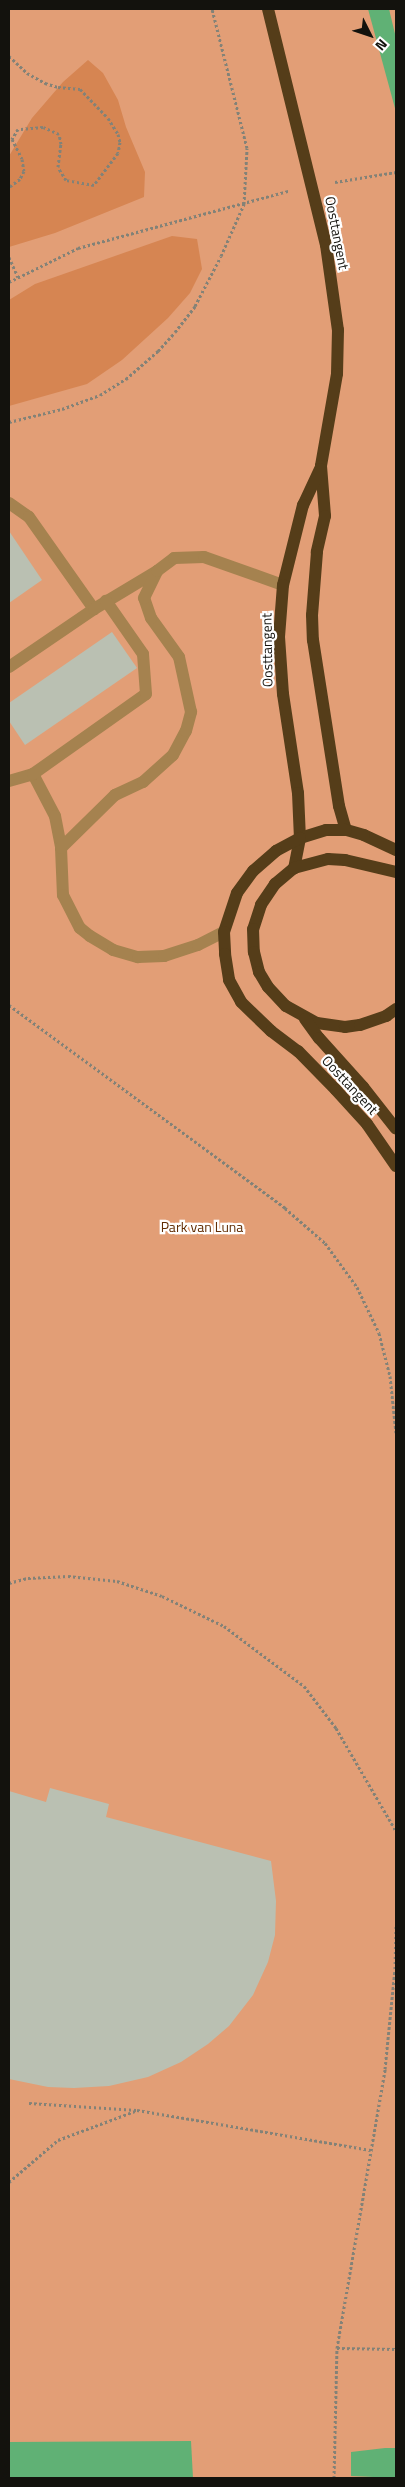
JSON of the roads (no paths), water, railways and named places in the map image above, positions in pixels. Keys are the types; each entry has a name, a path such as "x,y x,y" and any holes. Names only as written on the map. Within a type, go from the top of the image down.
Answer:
{"main road":[{"name":"Oosttangent","path":"268,9 326,245 338,330 337,374 321,466 325,516 317,552 312,592 312,624 339,806 346,830 326,830 300,838 276,851 253,870 237,893 224,932 224,954 229,980 241,1002 266,1026 298,1051 367,1124 396,1166"},
{"name":"Oosttangent","path":"294,868 300,838 298,793 282,694 279,637 283,585 303,505 321,466"},
{"path":"346,830 364,835 396,850"},
{"path":"396,872 345,860 328,859 294,868 275,884 261,906 253,930 254,952 259,972 268,987 286,1006 303,1017 317,1023 346,1027 373,1021 396,1009"},
{"name":"Oosttangent","path":"303,1017 396,1129"}],"lane":[{"path":"9,503 29,517 94,609"},
{"path":"9,667 106,601 157,571 174,558 204,557 283,585"},
{"path":"60,848 115,795 143,782 173,755 186,731 191,712 179,657 151,618 144,598 157,571"},
{"path":"9,781 33,774 146,694 143,654 106,601"},
{"path":"33,774 55,816 60,848 63,896 80,928 113,950 138,957 164,956 198,945 224,932"}],"park label":[{"name":"Park van Luna","path":"202,1227"}]}
